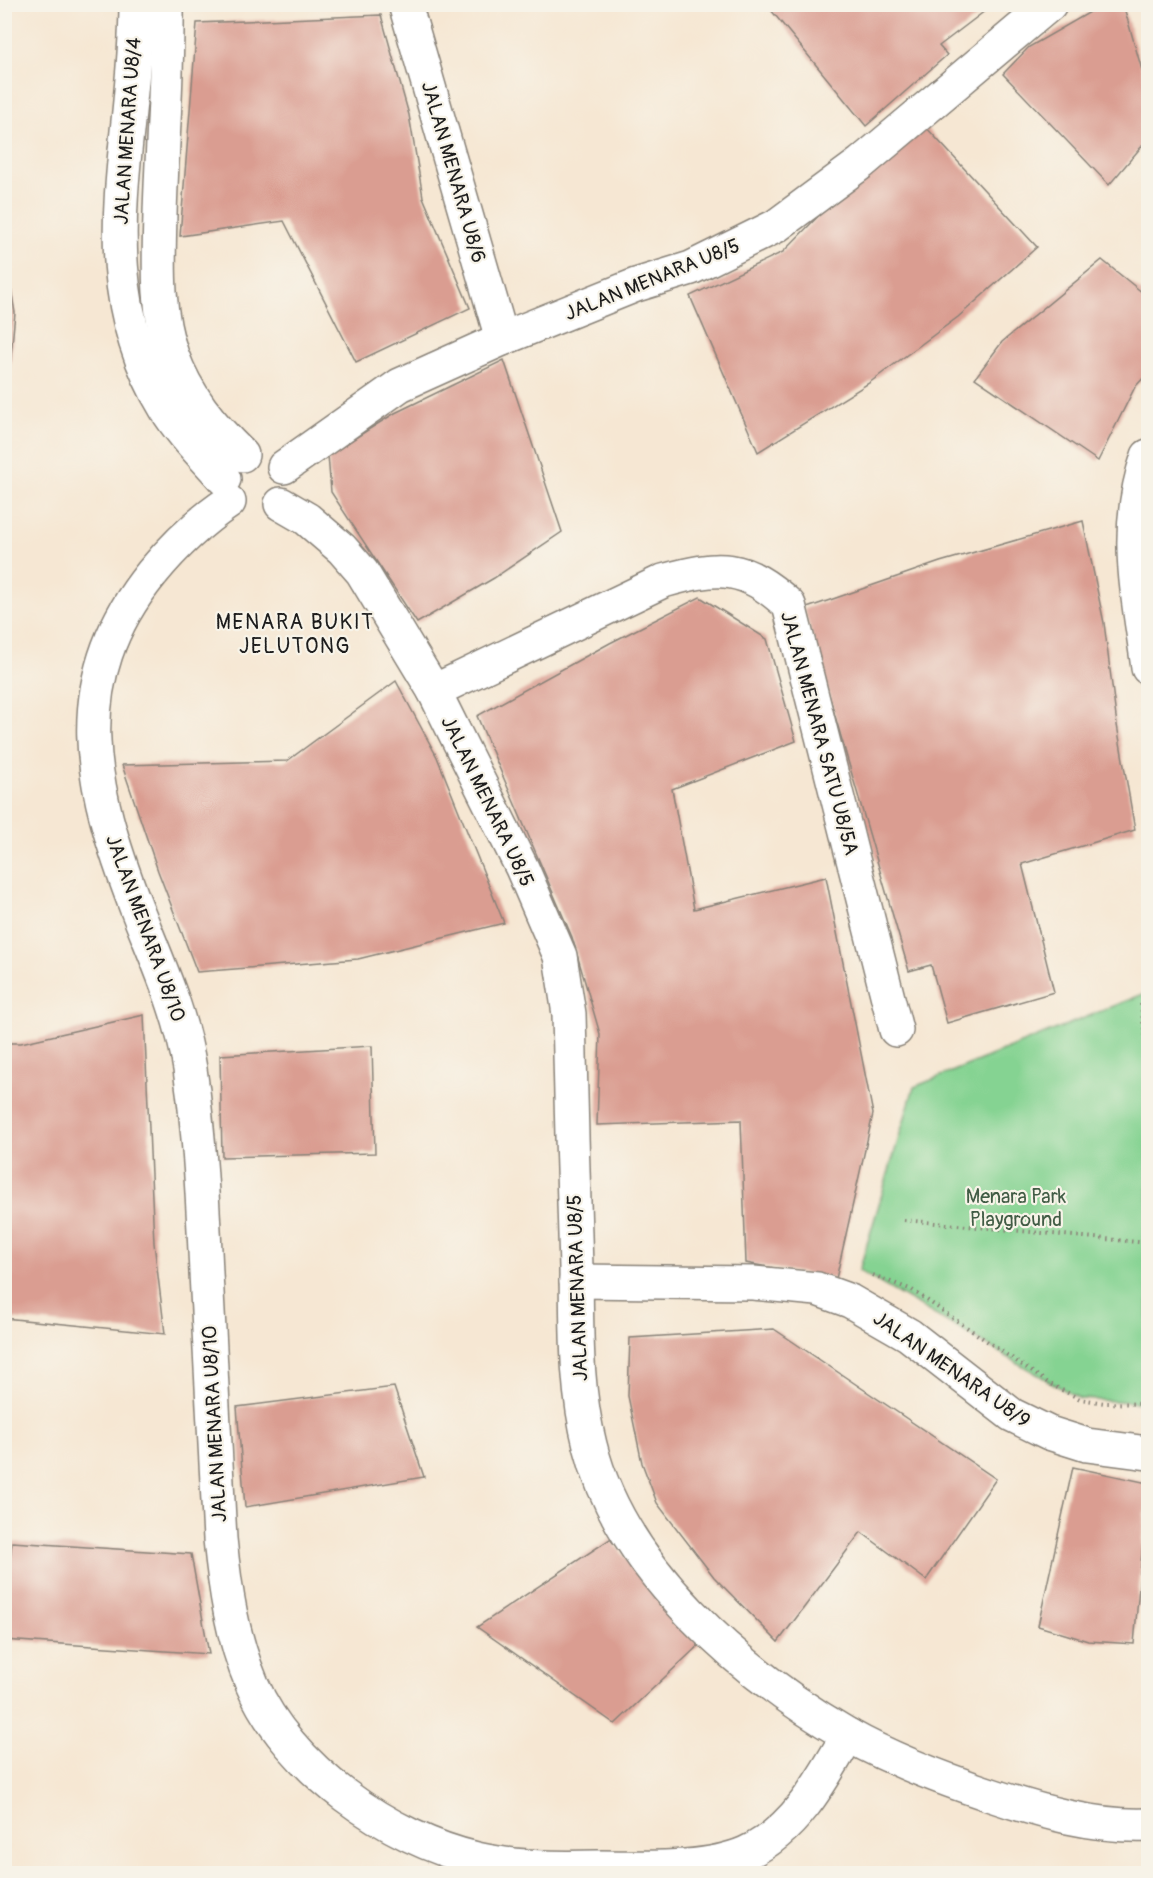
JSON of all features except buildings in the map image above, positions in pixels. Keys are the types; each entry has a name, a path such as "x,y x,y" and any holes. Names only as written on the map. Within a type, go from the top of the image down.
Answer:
{"street":[{"name":"JALAN MENARA U8/4","path":"136,4 133,62 120,188 120,273 126,306 137,346 166,409 183,433 232,478"},
{"name":"JALAN MENARA U8/4","path":"167,4 159,279 164,318 171,352 196,405 212,425 232,478"},
{"name":"JALAN MENARA U8/6","path":"405,4 502,339"},
{"name":"JALAN MENARA U8/5","path":"284,467 400,385 502,339 636,285 691,268 776,226 861,164 1050,4"},
{"path":"251,452 270,455 284,467 288,486 281,504 264,515 254,516 236,509 232,478 251,452"},
{"path":"1149,456 1140,481 1133,519 1133,560 1149,668"},
{"name":"JALAN MENARA U8/10","path":"232,478 139,589 120,619 104,654 96,686 93,725 96,769 120,861 169,983 185,1038 200,1160 219,1539 225,1591 234,1633 253,1686 274,1721 308,1763 345,1796 384,1823 429,1845 477,1859 523,1866 663,1866 715,1861 746,1853 769,1840 794,1816 818,1787 848,1735"},
{"name":"JALAN MENARA U8/5","path":"281,504 307,519 342,549 362,572 434,691 522,868 560,956 569,1014 578,1378 590,1447 603,1485 622,1525 651,1567 683,1606 716,1639 790,1697 848,1735 940,1778 1042,1812 1130,1826 1149,1825"},
{"name":"JALAN MENARA SATU U8/5A","path":"434,691 663,581 692,573 717,571 746,573 767,585 789,605 896,1030"},
{"name":"JALAN MENARA U8/9","path":"576,1281 753,1283 817,1289 850,1301 909,1335 1011,1415 1049,1433 1087,1445 1149,1454"}],"path":[{"path":"1141,1004 1149,1062"},
{"path":"904,1220 1149,1243"},
{"path":"870,1274 912,1290 1050,1384 1080,1399 1104,1403 1149,1404"}],"green space":[{"name":"Menara Park Playground","path":"1148,992 1148,1403 1080,1399 859,1271 914,1087"}],"district":[{"name":"MENARA BUKIT JELUTONG","path":"295,634"}]}
